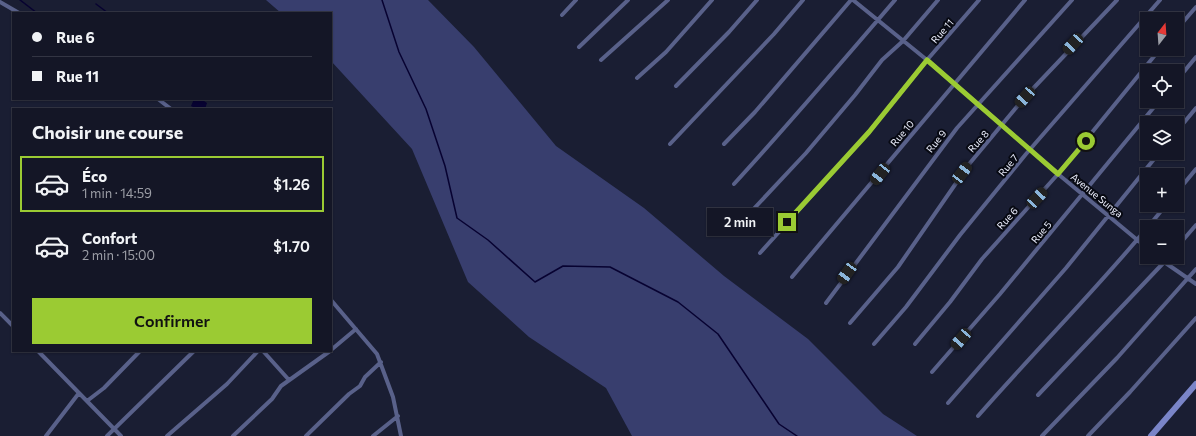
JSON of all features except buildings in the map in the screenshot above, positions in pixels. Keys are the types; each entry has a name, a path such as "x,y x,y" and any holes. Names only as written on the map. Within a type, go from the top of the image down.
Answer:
{"street":[{"path":"562,15 576,0"},
{"path":"579,47 628,0"},
{"path":"601,60 668,0"},
{"path":"637,78 666,52 712,0"},
{"path":"676,86 758,0"},
{"path":"670,144 765,44 803,0"},
{"path":"724,144 755,112 852,0"},
{"name":"Avenue Sunga","path":"852,0 927,60 1058,174 1138,240"},
{"path":"734,184 790,123 824,81 895,0"},
{"path":"747,216 806,153 855,96 882,60 903,41 938,0"},
{"name":"Rue 11","path":"760,253 869,132 927,60 979,0"},
{"name":"Rue 10","path":"792,278 865,193 954,83 1025,0"},
{"name":"Rue 9","path":"826,303 937,154 978,103 1072,0"},
{"name":"Rue 8","path":"850,323 898,267 955,183 1025,97 1117,0"},
{"name":"Rue 7","path":"874,344 910,302 960,235 1031,149 1160,0"},
{"path":"0,2 17,12"},
{"path":"1184,21 1196,7"},
{"name":"Rue 6","path":"915,344 950,302 982,259 1058,174 1154,56"},
{"path":"1184,72 1196,57"},
{"path":"159,100 170,108"},
{"name":"Rue 5","path":"932,372 1153,108"},
{"path":"1184,123 1196,108"},
{"path":"948,403 1050,288 1153,160"},
{"path":"1184,184 1196,169"},
{"path":"1154,220 1161,212"},
{"path":"1184,239 1196,225"},
{"path":"978,416 1023,364 1075,310 1140,238"},
{"path":"1038,395 1163,264"},
{"path":"1166,264 1196,284"},
{"path":"1042,436 1117,358 1196,268"},
{"path":"332,301 372,347 381,362 398,416 401,436"},
{"path":"0,313 12,325"},
{"path":"1088,436 1130,392 1196,318"},
{"path":"332,348 356,329"},
{"path":"39,352 121,436"},
{"path":"87,401 104,388 139,352"},
{"path":"107,436 113,428 193,352"},
{"path":"167,436 227,384 257,352"},
{"path":"264,352 289,380"},
{"path":"233,436 289,380 327,352"},
{"path":"306,436 349,394 360,386 365,377 381,362"},
{"path":"1150,436 1196,384"},
{"path":"46,436 79,393"},
{"path":"373,436 398,416"}],"shaded area":[{"path":"266,0 428,0 474,47 556,146 644,208 724,276 808,339 883,414 917,436 632,436 606,388 529,337 468,282 412,149 332,62 332,12 280,12"},
{"path":"194,100 202,100 207,103 205,108 195,108 191,106"}],"waterway":[{"path":"20,0 36,12"},
{"path":"382,0 399,52 426,109 445,166 457,218 488,240 535,282 563,266 610,267 678,302 718,334 779,424 797,436"},
{"path":"96,4 107,12"}],"route":[{"path":"787,222 869,132 927,60 1058,174 1086,141"}]}
